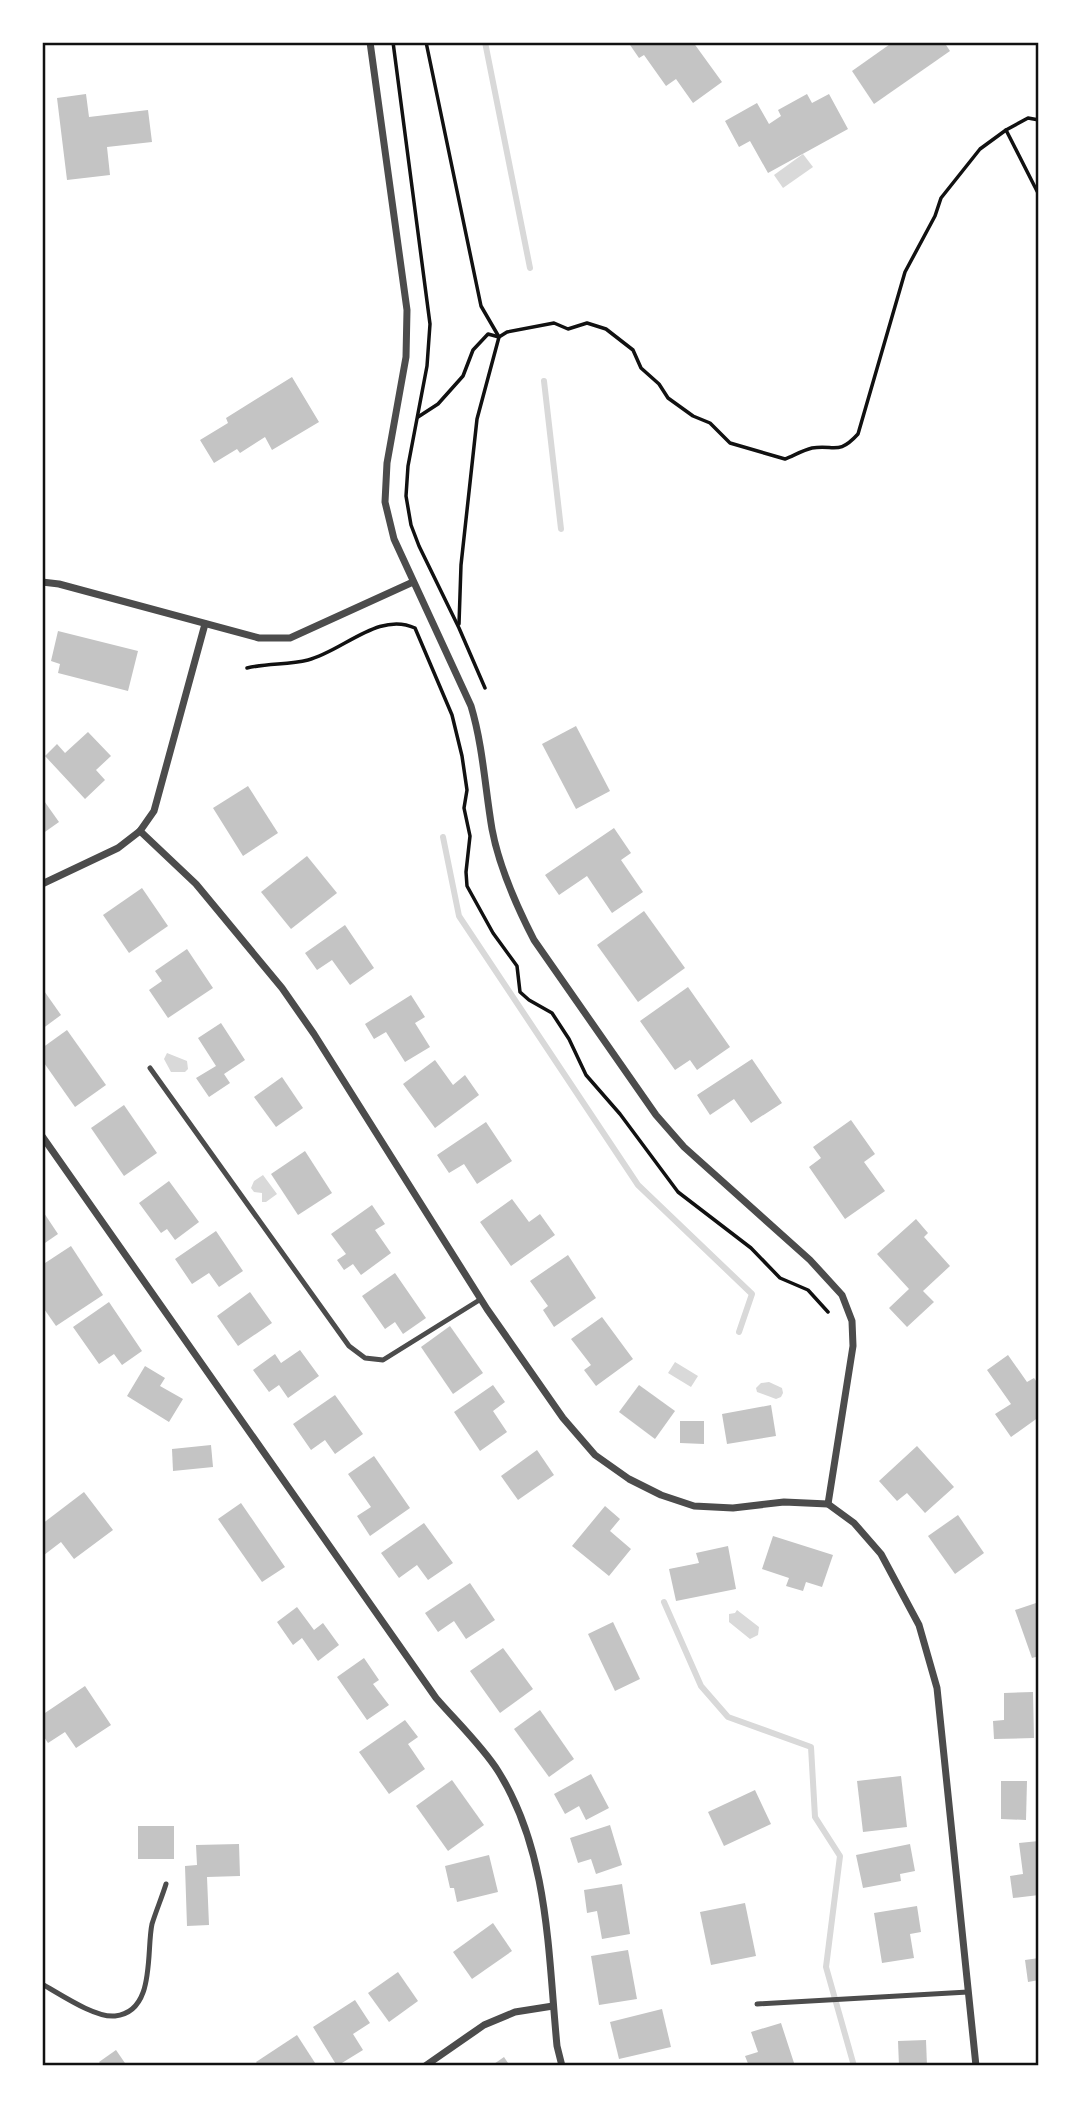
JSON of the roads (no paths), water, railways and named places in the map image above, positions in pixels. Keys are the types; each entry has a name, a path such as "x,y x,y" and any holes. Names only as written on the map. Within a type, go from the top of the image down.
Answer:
{"street":[{"path":"370,42 407,310 406,357 387,463 385,502 394,539 472,709 479,735 492,830 520,914 534,940 656,1115 684,1147 810,1260 842,1294 852,1321 853,1346 828,1504"},
{"path":"42,582 59,584 259,638 290,638 413,582"},
{"path":"42,884 118,848 140,831 154,811 205,624"},
{"path":"140,831 197,884 282,988 314,1034 481,1299 563,1418 595,1455 629,1479 661,1495 694,1506 733,1508 784,1502 828,1504 854,1524 881,1554 915,1617 937,1688 976,2066"},
{"path":"42,1136 436,1698 498,1770 518,1809 534,1852 542,1895 562,2066"},
{"path":"425,2066 484,2025 515,2012 553,2006"}],"lane":[{"path":"150,1068 349,1346 365,1358 383,1360 481,1299"},
{"path":"42,1984 92,2011 113,2016 126,2013 141,1997 145,1986 151,1956 152,1926 166,1884"},
{"path":"757,2004 968,1992"}],"waterway":[{"path":"485,42 530,268"},
{"path":"544,381 561,529"},
{"path":"443,837 459,916 638,1185 752,1294 739,1332"},
{"path":"664,1602 701,1686 728,1717 811,1747 815,1817 840,1856 826,1967 854,2066"}]}
